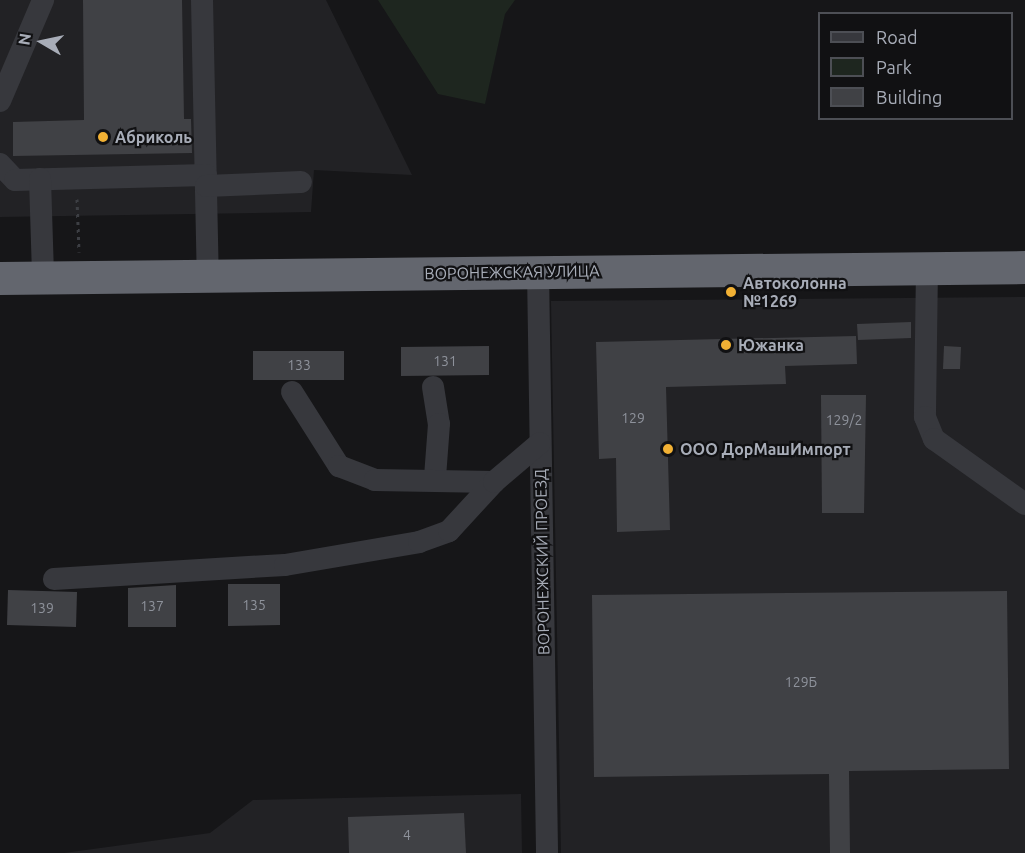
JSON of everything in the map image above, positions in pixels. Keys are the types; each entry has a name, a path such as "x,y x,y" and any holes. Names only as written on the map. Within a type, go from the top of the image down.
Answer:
{"highway":[{"name":"ВОРОНЕЖСКАЯ УЛИЦА","path":"0,278 1025,267"}],"street":[{"path":"0,101 43,0"},
{"path":"202,0 208,275"},
{"path":"0,164 15,180 77,178 301,182"},
{"path":"40,179 43,278"},
{"path":"927,268 925,417 934,439 1025,504"},
{"name":"ВОРОНЕЖСКИЙ ПРОЕЗД","path":"537,271 547,853"},
{"path":"434,387 439,424 435,477"},
{"path":"292,392 339,466 375,480 435,477 494,482"},
{"path":"54,579 285,565 363,554 449,531 494,482 540,443"}],"path":[{"path":"77,178 79,277"}],"shaded area":[{"path":"0,0 326,0 412,175 314,170 311,212 0,217"},
{"path":"1025,297 1025,853 561,853 551,301"},
{"path":"521,794 522,853 64,853 210,833 253,800"}],"green space":[{"path":"378,0 515,0 505,14 485,104 438,94"}],"building":[{"path":"83,0 182,0 184,119 191,119 192,153 13,156 13,122 84,120"},
{"path":"911,322 911,338 858,340 857,324"},
{"path":"856,336 857,364 785,366 786,384 666,387 670,530 617,532 616,458 599,459 596,342"},
{"path":"489,346 489,375 401,376 401,347"},
{"path":"944,346 961,347 960,369 943,369"},
{"path":"253,351 344,351 344,380 253,380"},
{"path":"821,395 866,395 864,513 822,513"},
{"path":"228,584 280,584 280,625 228,626"},
{"path":"176,585 176,627 128,627 128,588"},
{"path":"8,590 77,592 76,627 7,625"},
{"path":"1007,591 1009,769 849,771 850,853 830,853 829,774 594,777 592,595"},
{"path":"464,813 466,853 349,853 348,817"}],"place":[{"name":"Абриколь","path":"103,137"},
{"name":"Автоколонна №1269","path":"731,292"},
{"name":"Южанка","path":"726,345"},
{"name":"ООО ДорМашИмпорт","path":"668,449"}]}
